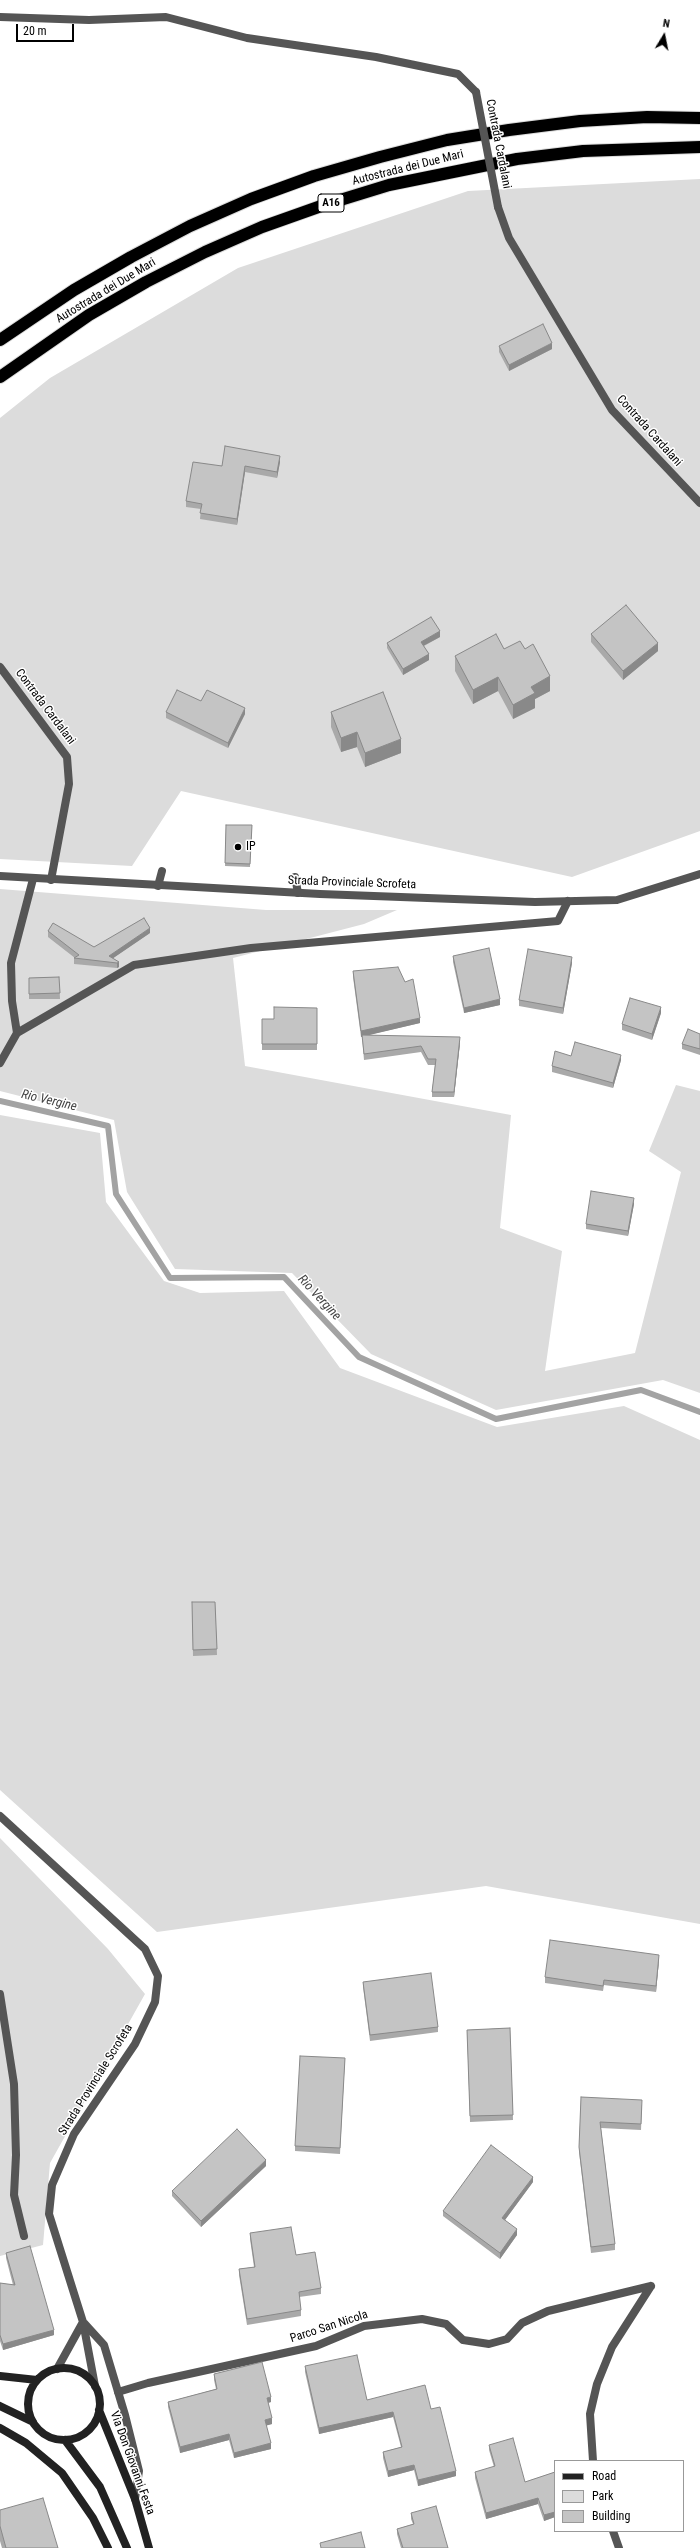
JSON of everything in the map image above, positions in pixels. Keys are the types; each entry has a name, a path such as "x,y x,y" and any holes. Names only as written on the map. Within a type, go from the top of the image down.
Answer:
{"highway":[{"name":"Autostrada dei Due Mari","path":"0,340 74,290 137,254 231,208 314,176 447,140 509,130 580,121 647,117 700,118"},
{"name":"Autostrada dei Due Mari","path":"0,377 89,315 146,282 205,252 262,227 324,205 389,185 517,159 584,151 700,147"}],"main road":[{"path":"0,2406 33,2422 46,2435 65,2440 84,2434 94,2423 99,2410 99,2398 95,2386 79,2372 68,2368 57,2369 46,2373 37,2380 31,2390 28,2400 33,2422"},
{"path":"0,2376 37,2380"},
{"name":"Via Don Giovanni Festa","path":"99,2410 135,2499 149,2548"},
{"path":"0,2428 26,2443 62,2473 93,2518 108,2548"},
{"path":"65,2440 100,2487 127,2548"}],"street":[{"name":"Contrada Cardalani","path":"0,18 89,20 166,17 247,38 376,57 458,74 476,92 498,208 509,238 612,410 700,503"},
{"name":"Contrada Cardalani","path":"0,667 67,756 69,784 51,880"},
{"path":"158,886 162,871"},
{"name":"Strada Provinciale Scrofeta","path":"0,876 298,893 568,901 617,900 700,874"},
{"path":"295,877 298,893"},
{"path":"17,1033 12,1001 11,964 33,879"},
{"path":"0,1063 17,1033 134,965 251,948 558,921 568,901"},
{"name":"Strada Provinciale Scrofeta","path":"0,1816 145,1949 158,1976 155,2002 135,2044 74,2134 52,2186 49,2214 84,2322 95,2386"},
{"path":"0,1994 14,2084 16,2155 14,2195 24,2236"},
{"name":"Parco San Nicola","path":"118,2392 148,2383 316,2346 364,2326 378,2324 422,2319 446,2324 463,2340 489,2344 507,2339 522,2323 548,2311 651,2286 612,2347 597,2384 590,2414 593,2460"},
{"path":"57,2369 84,2322 104,2345 118,2392 139,2471 135,2499"},
{"path":"613,2532 619,2548"}],"green space":[{"path":"700,179 700,831 572,877 181,791 132,866 0,859 0,418 50,378 238,268 468,191"},
{"path":"0,889 266,910 397,910 364,924 233,958 245,1066 511,1115 500,1228 562,1251 545,1371 635,1353 681,1172 649,1151 676,1085 700,1091 700,1393 663,1380 496,1410 371,1354 292,1273 175,1269 127,1192 114,1120 0,1091"},
{"path":"0,1115 100,1133 106,1202 164,1281 200,1293 284,1291 340,1368 497,1427 624,1406 700,1440 700,1924 486,1886 157,1932 0,1790"},
{"path":"0,1838 108,1949 145,1994 50,2163 43,2245 0,2256"}],"building":[{"path":"543,324 552,343 509,365 499,346"},
{"path":"225,446 280,456 277,472 245,466 237,519 200,513 202,504 186,501 193,462 222,466"},
{"path":"626,605 658,643 623,671 591,634"},
{"path":"431,617 440,631 421,642 429,654 403,669 387,643"},
{"path":"496,634 504,649 520,641 525,649 533,644 550,676 531,687 535,693 513,705 498,677 473,690 455,656"},
{"path":"177,690 201,701 207,690 245,708 228,743 166,712"},
{"path":"383,692 401,739 365,753 357,732 341,738 331,712"},
{"name":"IP","path":"226,825 252,825 250,864 225,863"},
{"path":"144,918 150,928 109,956 119,962 117,963 74,958 79,955 48,931 53,923 94,947"},
{"path":"489,948 500,999 464,1008 453,956"},
{"path":"528,949 572,957 563,1008 519,1000"},
{"path":"398,967 405,982 413,979 420,1018 361,1031 353,971"},
{"path":"59,977 60,993 29,994 29,978"},
{"path":"630,998 661,1007 652,1034 622,1024"},
{"path":"274,1007 317,1008 317,1044 262,1044 262,1019 274,1019"},
{"path":"688,1029 700,1034 700,1049 682,1044"},
{"path":"362,1035 460,1037 454,1092 432,1092 436,1059 428,1059 421,1046 364,1054"},
{"path":"575,1042 621,1055 613,1083 552,1066 555,1051 571,1056"},
{"path":"591,1191 634,1198 628,1231 586,1224"},
{"path":"192,1602 215,1602 217,1649 193,1650"},
{"path":"550,1940 659,1955 656,1986 604,1980 603,1986 545,1977"},
{"path":"431,1973 438,2027 370,2035 363,1982"},
{"path":"510,2028 513,2115 470,2116 467,2030"},
{"path":"300,2056 345,2058 340,2148 295,2146"},
{"path":"581,2097 642,2100 641,2124 600,2122 615,2244 591,2247 579,2147"},
{"path":"237,2129 266,2160 201,2221 172,2191"},
{"path":"491,2145 533,2177 502,2218 517,2229 500,2253 443,2211"},
{"path":"291,2227 296,2255 315,2252 321,2288 299,2292 301,2310 247,2319 239,2269 255,2267 250,2233"},
{"path":"30,2246 54,2330 3,2344 0,2335 0,2283 15,2285 6,2253"},
{"path":"357,2355 367,2400 425,2385 431,2409 440,2407 456,2471 418,2480 414,2465 388,2471 383,2452 402,2447 393,2412 319,2428 305,2366"},
{"path":"262,2362 271,2397 267,2398 272,2418 265,2420 271,2443 234,2453 229,2434 180,2447 168,2402 217,2389 214,2374"},
{"path":"513,2438 525,2482 554,2472 554,2512 544,2515 538,2498 486,2513 475,2472 495,2466 489,2445"},
{"path":"43,2498 58,2548 6,2548 0,2526 0,2510"},
{"path":"436,2506 448,2548 403,2548 397,2529 414,2524 411,2513"},
{"path":"361,2532 365,2548 321,2548 320,2543"}],"waterway":[{"name":"Rio Vergine","path":"0,1101 108,1126 116,1194 170,1278 284,1277 359,1357 496,1419 641,1390 700,1412"}],"place":[{"name":"IP","path":"238,847"}]}
